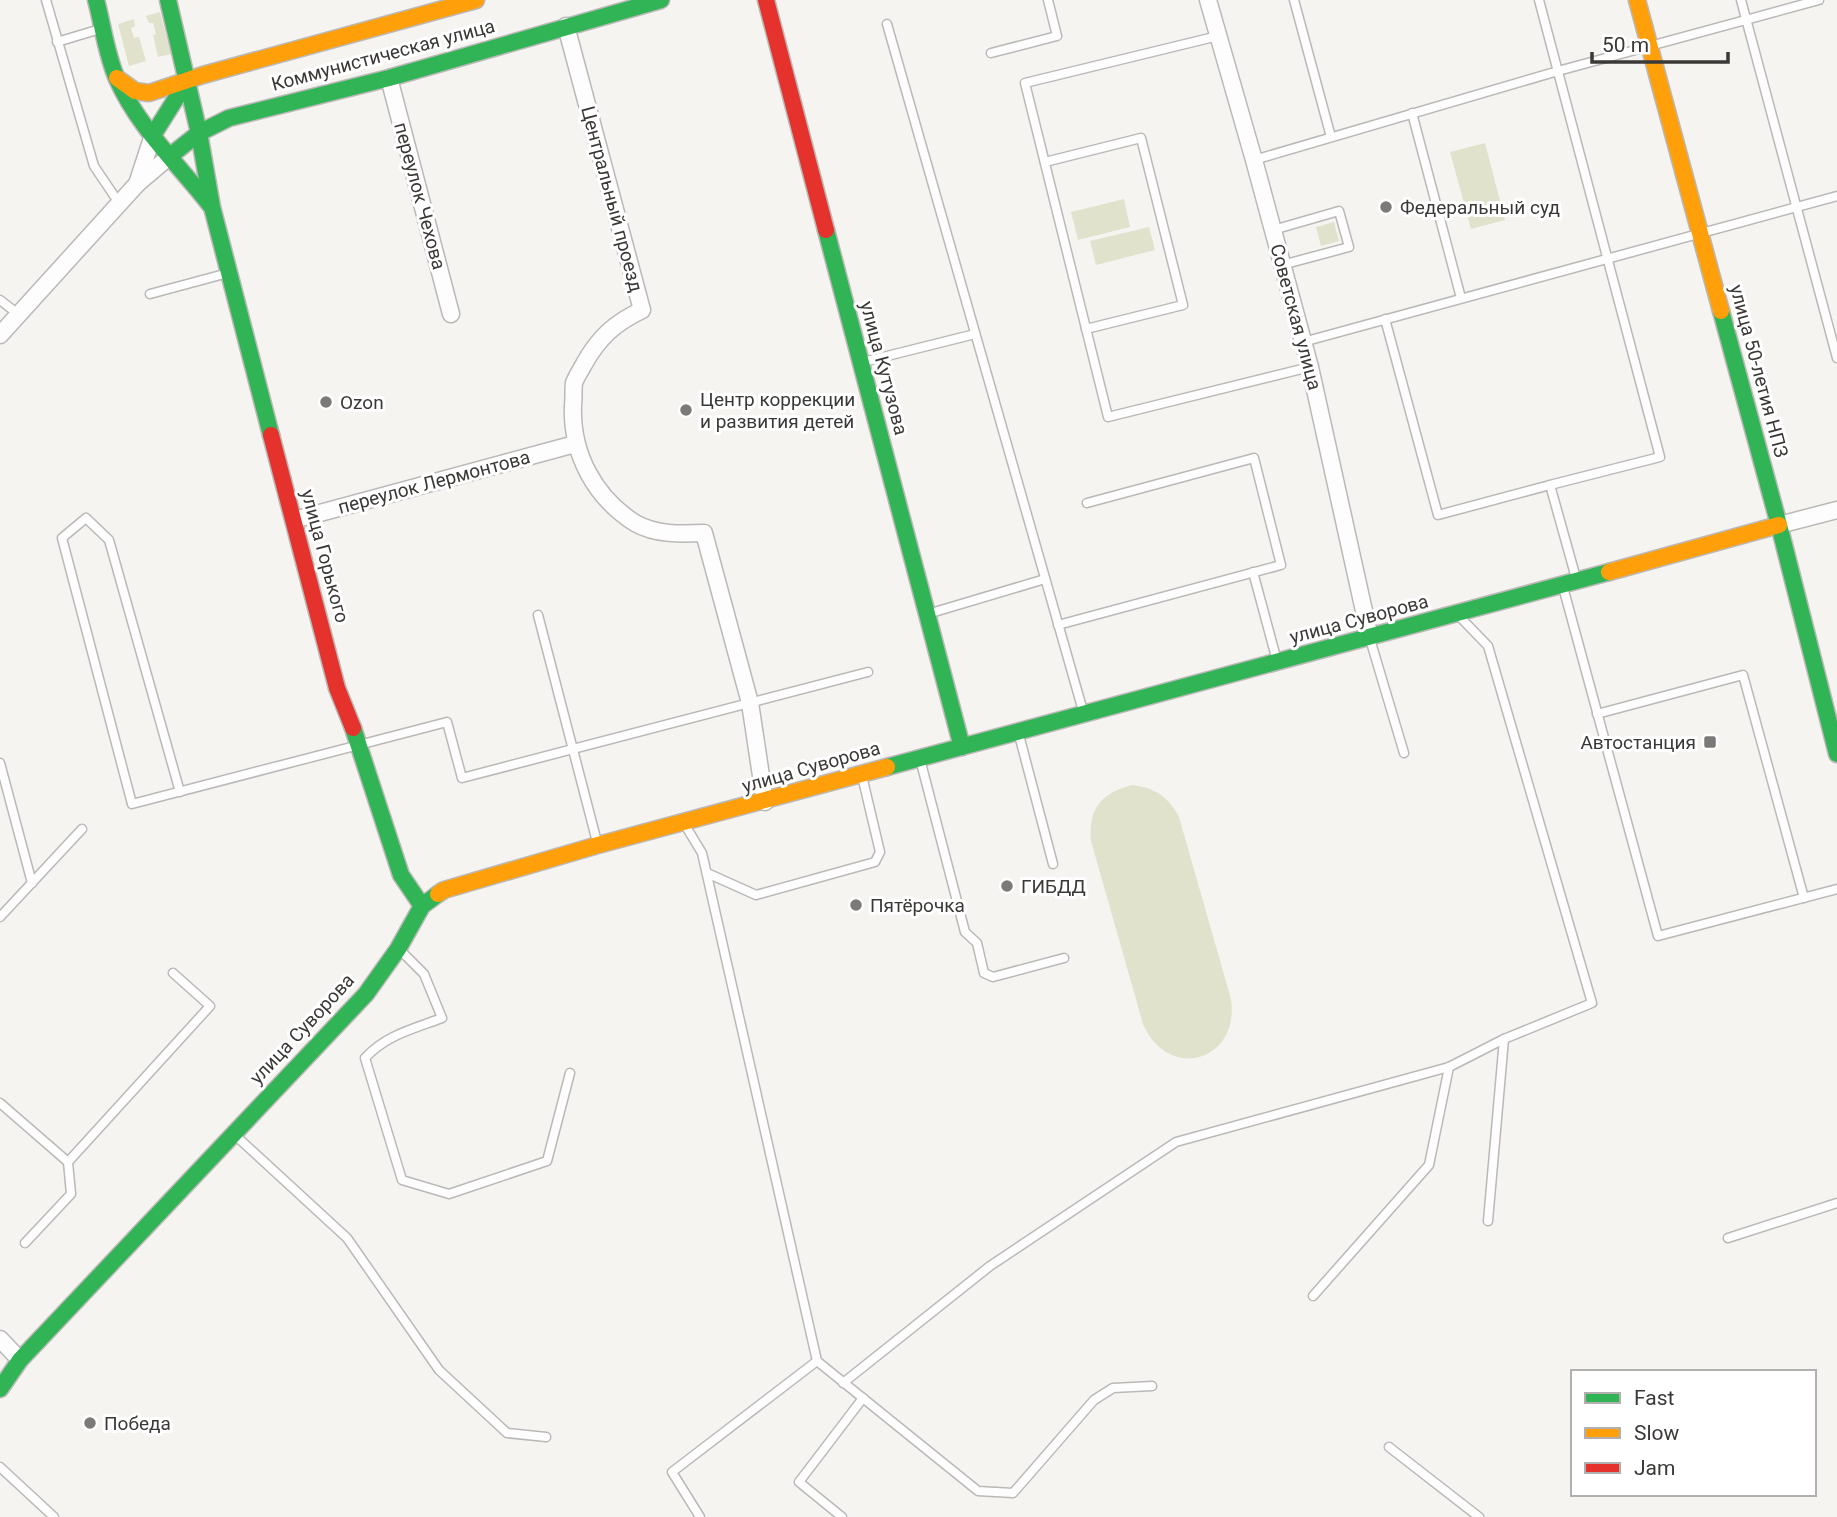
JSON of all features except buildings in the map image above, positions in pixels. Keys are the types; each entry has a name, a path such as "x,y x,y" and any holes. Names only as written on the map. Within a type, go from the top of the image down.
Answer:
{"main road":[{"path":"96,0 117,78 153,135 212,207"},
{"name":"улица Горького","path":"168,0 199,133 212,207 337,688 360,745 401,875 422,906"},
{"name":"Коммунистическая улица","path":"117,78 141,93 476,0"},
{"name":"Коммунистическая улица","path":"170,156 199,133 229,118 389,78 661,0"},
{"name":"улица Кутузова","path":"766,0 962,747"},
{"name":"улица 50-летия НПЗ","path":"1637,0 1779,525 1837,754"},
{"path":"153,135 187,81"},
{"name":"улица Суворова","path":"0,1389 20,1360 366,994 398,949 422,906 444,890 598,845 1278,663 1779,525"}],"street":[{"name":"Советская улица","path":"1208,0 1310,367 1370,638"},
{"name":"Центральный проезд","path":"566,26 642,310 622,320 596,344 575,382 575,444 583,463 604,497 637,524 669,534 704,533 750,703 765,802"},
{"name":"переулок Чехова","path":"389,78 451,314"},
{"path":"137,184 153,135"},
{"path":"0,335 137,184 170,156"},
{"name":"переулок Лермонтова","path":"294,520 575,444"},
{"name":"улица Суворова","path":"1779,525 1837,510"},
{"path":"0,1339 20,1360"}],"lane":[{"path":"46,0 94,166 119,204"},
{"path":"991,53 1057,36 1048,0"},
{"path":"1294,0 1331,137"},
{"path":"1385,319 1438,514 1660,457 1539,0"},
{"path":"1741,0 1837,358"},
{"path":"1254,160 1558,71 1819,0"},
{"path":"887,24 1084,714"},
{"path":"57,42 103,28"},
{"path":"1218,36 1025,83 1108,417 1310,367"},
{"path":"1412,113 1461,298"},
{"path":"1045,162 1141,138 1176,280 1182,306 1086,329"},
{"path":"1303,342 1837,197"},
{"path":"1273,230 1339,211 1346,235 1349,247 1282,265"},
{"path":"150,294 229,273"},
{"path":"0,300 18,314"},
{"path":"861,363 975,334"},
{"path":"1058,625 1281,565 1254,458 1087,503"},
{"path":"1550,485 1597,714 1658,936 1837,889"},
{"path":"180,792 109,540 86,518 62,538 132,804 180,792 447,722 462,778 867,672"},
{"path":"1253,572 1278,663"},
{"path":"927,614 1045,579"},
{"path":"844,1383 990,1266 1175,1142 1449,1067 1504,1039 1592,1003 1488,646 1457,614"},
{"path":"538,615 598,845"},
{"path":"1370,638 1404,753"},
{"path":"1597,714 1743,675 1804,898"},
{"path":"1018,732 1053,864"},
{"path":"919,758 965,932 977,943 984,973 993,977 1064,958"},
{"path":"0,762 32,883"},
{"path":"707,873 756,895 875,862 880,852 862,774"},
{"path":"683,823 702,853 707,873 817,1361 978,1491 1013,1493 1094,1400 1113,1388 1152,1386"},
{"path":"0,917 82,829"},
{"path":"398,949 424,974 442,1018 390,1037 376,1046 365,1058 402,1180 449,1194 547,1161 569,1073"},
{"path":"68,1162 210,1006 173,973"},
{"path":"1488,1221 1504,1039"},
{"path":"1313,1296 1429,1165 1449,1067"},
{"path":"0,1103 68,1162 71,1194 25,1243"},
{"path":"233,1134 347,1238 439,1370 507,1433 546,1437"},
{"path":"1728,1238 1837,1203"},
{"path":"700,1517 673,1472 817,1361"},
{"path":"842,1517 799,1482 863,1398"},
{"path":"1389,1447 1479,1517"},
{"path":"0,1467 54,1517"}],"green space":[{"path":"160,12 171,54 158,57 153,23 149,23 146,16"},
{"path":"134,19 135,26 131,28 134,38 139,37 146,61 129,66 118,24"},
{"path":"1485,143 1505,220 1471,229 1450,152"},
{"path":"1124,199 1130,227 1078,240 1071,212"},
{"path":"1334,222 1339,241 1321,246 1316,227"},
{"path":"1149,227 1155,250 1096,265 1090,241"},
{"path":"1132,785 1160,794 1179,817 1231,999 1231,1021 1225,1038 1214,1050 1200,1057 1184,1058 1169,1053 1154,1042 1143,1024 1091,841 1092,820 1099,804 1112,793"}],"traffic: fast":[{"path":"96,0 110,60 126,97 147,129 210,205"},
{"path":"168,0 199,133 212,207 271,435"},
{"path":"170,156 199,133 229,118 389,78 661,0"},
{"path":"153,135 187,81"},
{"path":"826,230 962,747"},
{"path":"1721,311 1837,754"},
{"path":"887,767 1609,572"},
{"path":"353,728 401,875 422,906"},
{"path":"0,1389 20,1360 366,994 398,949 422,906 438,894"}],"traffic: slow":[{"path":"117,78 135,91 149,93 203,75 476,0"},
{"path":"1637,0 1721,311"},
{"path":"1609,572 1779,525"},
{"path":"438,894 598,845 887,767"}],"traffic: jam":[{"path":"766,0 826,230"},
{"path":"271,435 337,688 353,728"}],"place":[{"name":"Федеральный суд","path":"1386,207"},
{"name":"Ozon","path":"326,402"},
{"name":"Центр коррекции и развития детей","path":"686,410"},
{"name":"Автостанция","path":"1710,742"},
{"name":"ГИБДД","path":"1007,886"},
{"name":"Пятёрочка","path":"856,905"},
{"name":"Победа","path":"90,1423"}]}
